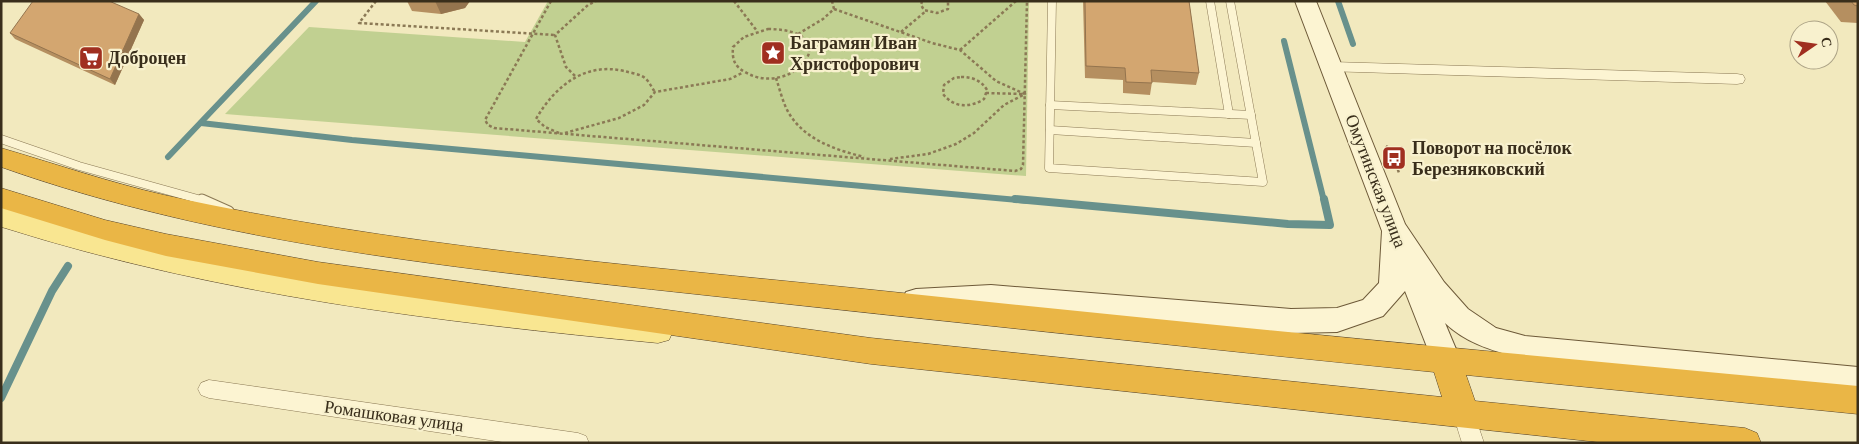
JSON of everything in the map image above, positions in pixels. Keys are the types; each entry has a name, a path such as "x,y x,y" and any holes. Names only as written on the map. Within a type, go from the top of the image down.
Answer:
{"highway":[{"path":"1,157 136,198 197,212 343,240 436,253 878,303 1858,400"},
{"path":"1,198 105,230 176,246 309,271 871,351 1469,429 1745,443"},
{"path":"1446,360 1469,429"}],"main road":[{"path":"1,216 67,236 154,258 308,289 539,320 871,351"}],"street":[{"name":"Омутинская улица","path":"1305,1 1446,360"},
{"path":"1332,66 1737,79"},
{"path":"878,303 990,296 1291,321 1337,320 1373,308 1394,287 1395,230"},
{"path":"1395,230 1436,292 1457,317 1486,336 1525,348 1858,380"},
{"name":"Ромашковая улица","path":"209,389 578,443"}],"lane":[{"path":"1052,1 1049,168 1263,182 1230,1"},
{"path":"1210,1 1229,114"},
{"path":"1050,105 1251,115"},
{"path":"1050,130 1256,143"},
{"path":"1,139 79,166 201,198 261,224"}],"path":[{"path":"376,1 359,23 555,35 587,3 596,1"},
{"path":"550,1 486,120 488,125 494,128 1015,171 1021,169 1023,165 1027,1"},
{"path":"734,1 757,31"},
{"path":"832,1 834,9"},
{"path":"922,1 922,7 926,11 937,13 945,11 949,6 948,1"},
{"path":"960,50 1016,1"},
{"path":"798,34 823,19 834,9"},
{"path":"834,9 932,43 960,50 996,81 1025,94"},
{"path":"901,32 926,11"},
{"path":"779,29 798,34 806,40 810,47 810,54 806,62 794,72 776,78 752,77 742,73 735,67 731,59 732,50 737,42 757,31 779,29"},
{"path":"555,35 566,67 575,76"},
{"path":"655,92 645,78 620,70 595,70 575,76 563,84 543,104 536,119 545,127 561,134 619,118 644,105 655,92 730,79 742,73"},
{"path":"968,77 981,82 985,86 986,93 984,99 979,103 965,106 951,103 943,94 942,89 948,81 954,78 968,77"},
{"path":"776,78 791,116 806,132 828,146 874,160 904,159 936,151 964,140 978,130 1001,107 1025,94"},
{"path":"986,93 1025,94"},
{"path":"1384,144 1391,148 1400,176"}],"green space":[{"path":"548,1 1029,1 1026,176 225,114 309,27 525,42"}],"building":[{"path":"33,1 109,1 139,14 110,79 10,33"},
{"path":"1085,1 1189,1 1199,73 1151,70 1152,83 1126,82 1125,68 1086,66"},
{"path":"1851,1 1858,1 1858,6 1854,5"}],"waterway":[{"path":"168,157 316,1"},
{"path":"1338,1 1353,44"},
{"path":"1284,41 1324,201"},
{"path":"201,123 352,140 1029,201"},
{"path":"1015,199 1288,224 1330,225 1324,199"},
{"path":"1,398 52,291 68,266"}],"place":[{"name":"Баграмян Иван Христофорович","path":"773,53"},
{"name":"Доброцен","path":"91,58"},
{"name":"Поворот на посёлок Березняковский","path":"1394,158"}]}
